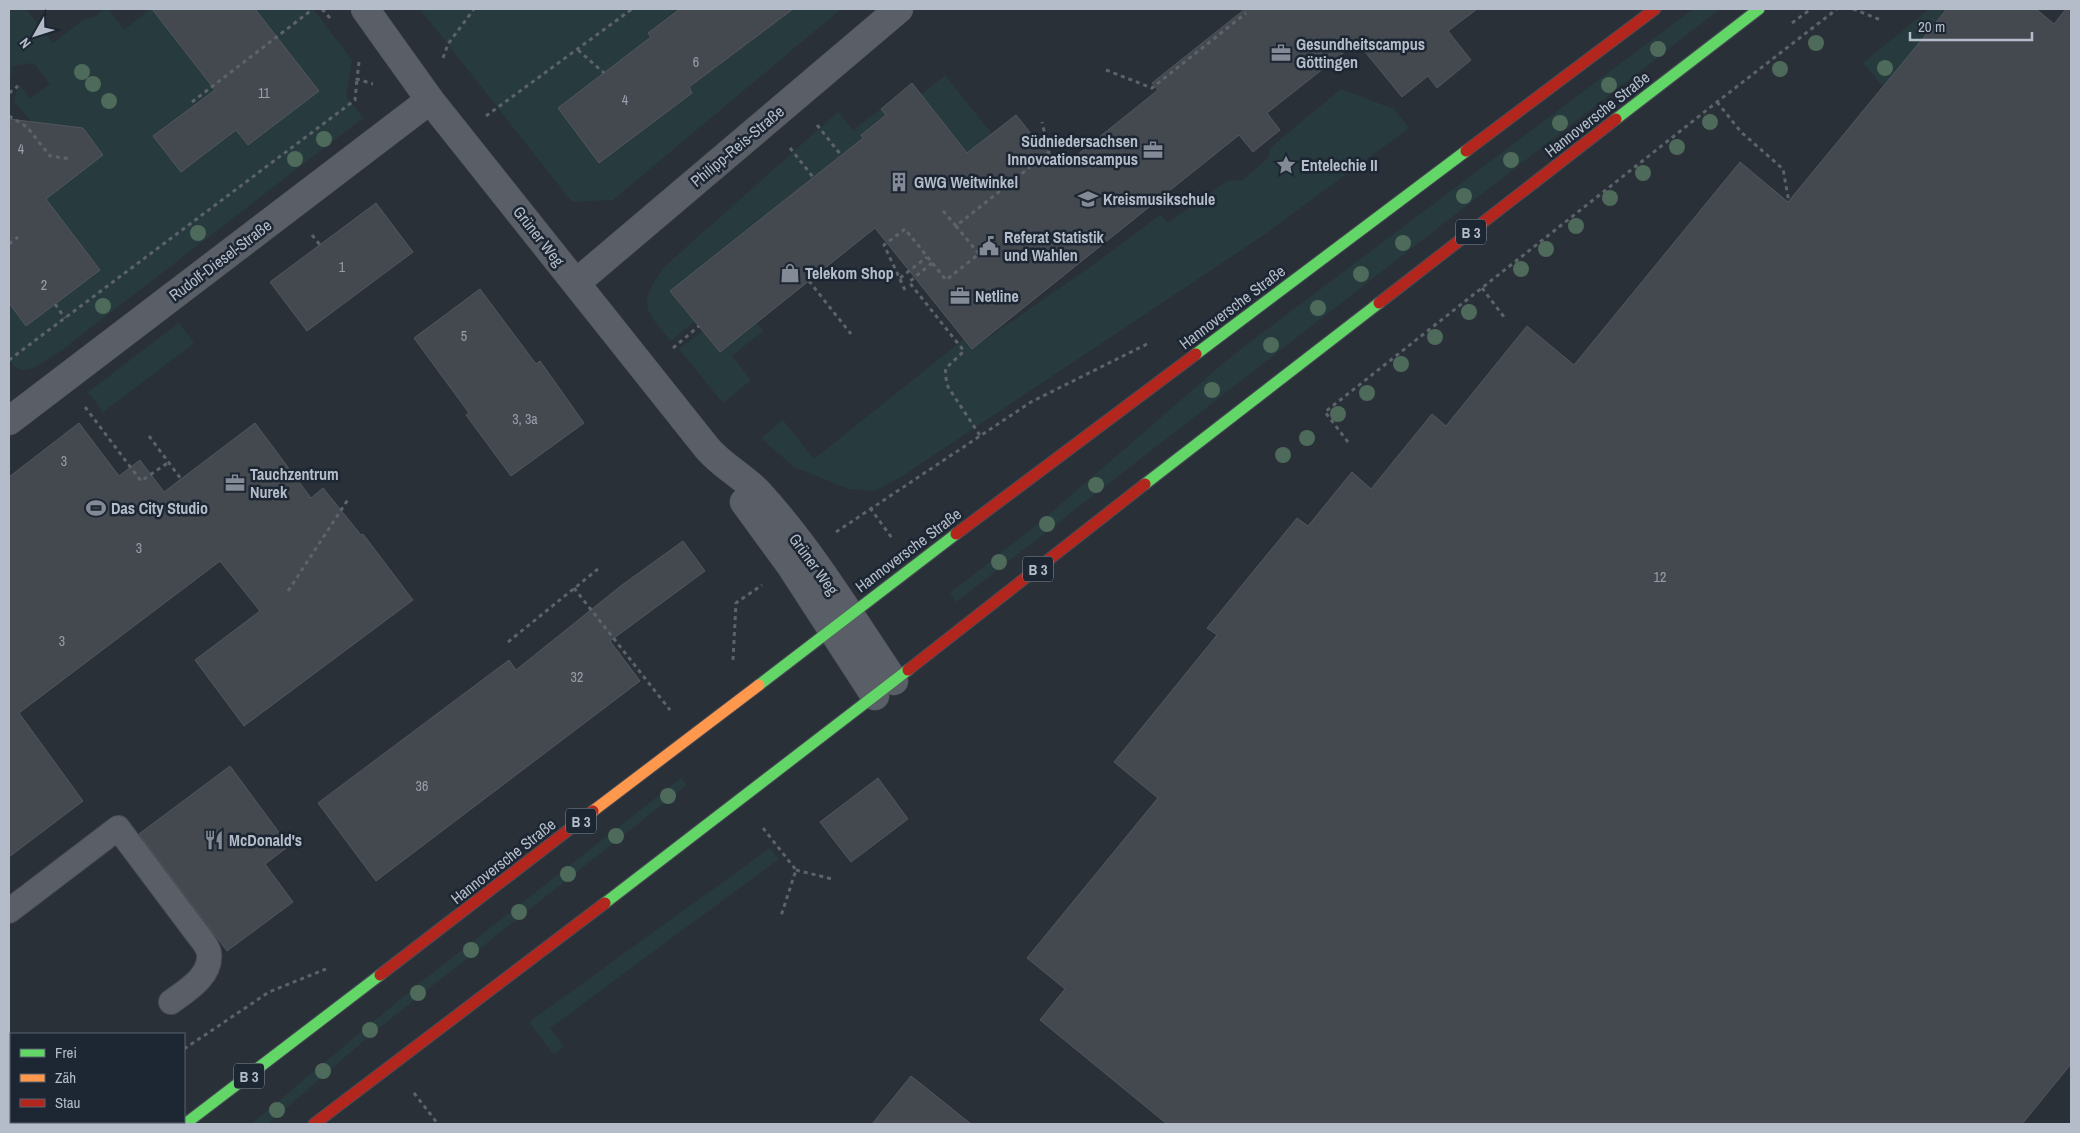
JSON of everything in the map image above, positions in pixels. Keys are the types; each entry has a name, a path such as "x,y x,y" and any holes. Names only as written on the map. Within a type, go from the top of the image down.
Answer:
{"main road":[{"name":"Hannoversche Straße","path":"185,1124 840,622 1655,9"},
{"name":"Hannoversche Straße","path":"314,1124 884,688 1759,9"}],"street":[{"name":"Grüner Weg","path":"365,9 430,100 718,461 757,491 808,552 840,622 884,688"},
{"name":"Philipp-Reis-Straße","path":"576,283 899,9"},
{"name":"Rudolf-Diesel-Straße","path":"10,417 64,379 430,100"}],"lane":[{"path":"9,911 118,828 199,936 209,953 208,965 201,978 171,1002"}],"path":[{"path":"192,102 313,9"},
{"path":"430,100 448,44 474,9"},
{"path":"459,135 632,9"},
{"path":"1348,442 1325,412 1837,9"},
{"path":"1853,9 1881,20"},
{"path":"1106,70 1152,88 1246,14"},
{"path":"578,50 604,73"},
{"path":"9,360 355,100 357,79"},
{"path":"9,93 18,86"},
{"path":"1717,102 1741,132 1783,169 1788,202"},
{"path":"9,116 27,127 50,156 71,159"},
{"path":"956,226 1049,152 1042,122"},
{"path":"905,290 884,245 904,229 946,280 979,254 943,210"},
{"path":"9,244 18,238"},
{"path":"900,278 927,256"},
{"path":"932,263 909,282 964,351 946,368 946,381 981,437"},
{"path":"809,281 851,334"},
{"path":"1482,288 1504,317"},
{"path":"55,304 65,318"},
{"path":"870,508 981,437 1031,402 1154,340"},
{"path":"64,379 141,482 169,462"},
{"path":"149,436 181,479"},
{"path":"288,590 349,498"},
{"path":"508,642 598,569"},
{"path":"574,588 671,710 663,716"},
{"path":"733,660 754,688"},
{"path":"762,827 796,870 832,879"},
{"path":"781,916 796,870"},
{"path":"185,1049 269,992 327,969 334,964"},
{"path":"414,1092 438,1124"}],"green space":[{"path":"9,9 26,9 53,43 83,20 96,16 104,9 109,9 124,30 150,9 313,9 352,60 346,96 363,118 58,353 34,368 22,370 15,367 9,360 9,303 26,326 100,269 58,215 18,246 9,234 9,225 103,155 86,133 50,143 14,102 18,83 30,99 50,84 34,63 12,66 11,76 9,77"},
{"path":"420,9 841,9 613,200 572,202"},
{"path":"1693,9 1720,9 956,602 950,593 1039,523 1233,355"},
{"path":"1929,9 1947,9 1883,87 1863,63"},
{"path":"945,75 1018,167 994,186 921,95"},
{"path":"1341,89 1394,109 1409,128 1264,235 901,477 875,491 849,489 794,467 761,438 783,420 814,459 964,339 972,349 1090,267 1160,215 1168,223 1227,181 1243,180 1268,158 1270,148"},
{"path":"881,109 886,115 861,134 863,137 686,279 695,321 671,341 654,321 647,306 650,290 664,267 838,112 853,130"},
{"path":"179,323 194,343 103,412 88,392"},
{"path":"757,323 763,331 732,356 751,380 723,403 679,349 703,331 720,352"},
{"path":"681,778 687,785 373,1033 268,1124 251,1124 421,982"},
{"path":"770,848 779,859 550,1028 564,1047 554,1055 529,1022"}],"building":[{"path":"152,9 255,9 319,91 248,145 236,130 181,172 153,136 215,90"},
{"path":"680,9 793,9 689,87 692,93 599,163 558,108 651,37 648,33"},
{"name":"GWG Weitwinkel","path":"1245,9 1477,9 1448,31 1471,60 1437,88 1428,76 1402,97 1357,42 1267,113 1280,130 1253,152 1239,135 972,349 875,228 720,352 670,291 863,138 861,135 886,115 881,109 912,83 967,153 1016,115 1042,147 1044,146 1062,167 1158,90 1152,83"},
{"path":"1947,9 2036,9 2054,24 2066,9 2071,9 2071,1064 2022,1124 1167,1124 1040,1020 1065,989 1027,958 1158,798 1114,762 1217,635 1207,628 1297,518 1308,526 1352,472 1371,489 1432,414 1446,426 1527,326 1574,365 1740,162 1788,202"},
{"path":"9,119 83,128 103,155 46,199 100,270 26,326 9,303"},
{"path":"376,203 413,252 307,331 270,282"},
{"path":"480,289 536,364 540,361 584,423 511,476 466,415 469,413 414,338"},
{"path":"79,423 119,476 140,460 164,492 255,423 311,498 323,488 361,535 363,534 413,600 244,726 195,660 260,611 220,561 19,713 83,801 9,857 9,477"},
{"path":"683,541 705,571 610,641 640,681 376,881 318,803 509,660 516,670 622,585"},
{"name":"McDonald's","path":"230,766 289,846 265,864 293,902 227,951 139,834"},
{"path":"878,778 908,819 851,862 820,822"},
{"path":"911,1076 925,1087 971,1124 872,1124"}],"traffic: fast":[{"path":"1616,119 1759,9"},
{"path":"1196,354 1466,151"},
{"path":"1145,484 1379,303"},
{"path":"759,685 956,534"},
{"path":"605,903 908,670"},
{"path":"185,1124 380,975"}],"traffic: slow":[{"path":"593,811 759,685"}],"traffic: jam":[{"path":"1466,151 1655,9"},
{"path":"1379,303 1616,119"},
{"path":"956,534 1196,354"},
{"path":"908,670 1145,484"},
{"path":"380,975 593,811"},
{"path":"314,1124 605,903"}],"place":[{"name":"Gesundheitscampus Göttingen","path":"1281,53"},
{"name":"Südniedersachsen Innovcationscampus","path":"1153,150"},
{"name":"Entelechie II","path":"1286,165"},
{"name":"GWG Weitwinkel","path":"899,182"},
{"name":"Kreismusikschule","path":"1088,199"},
{"name":"Referat Statistik und Wahlen","path":"989,246"},
{"name":"Telekom Shop","path":"790,273"},
{"name":"Netline","path":"960,296"},
{"name":"Tauchzentrum Nurek","path":"235,483"},
{"name":"Das City Studio","path":"96,508"},
{"name":"McDonald's","path":"214,840"}]}
